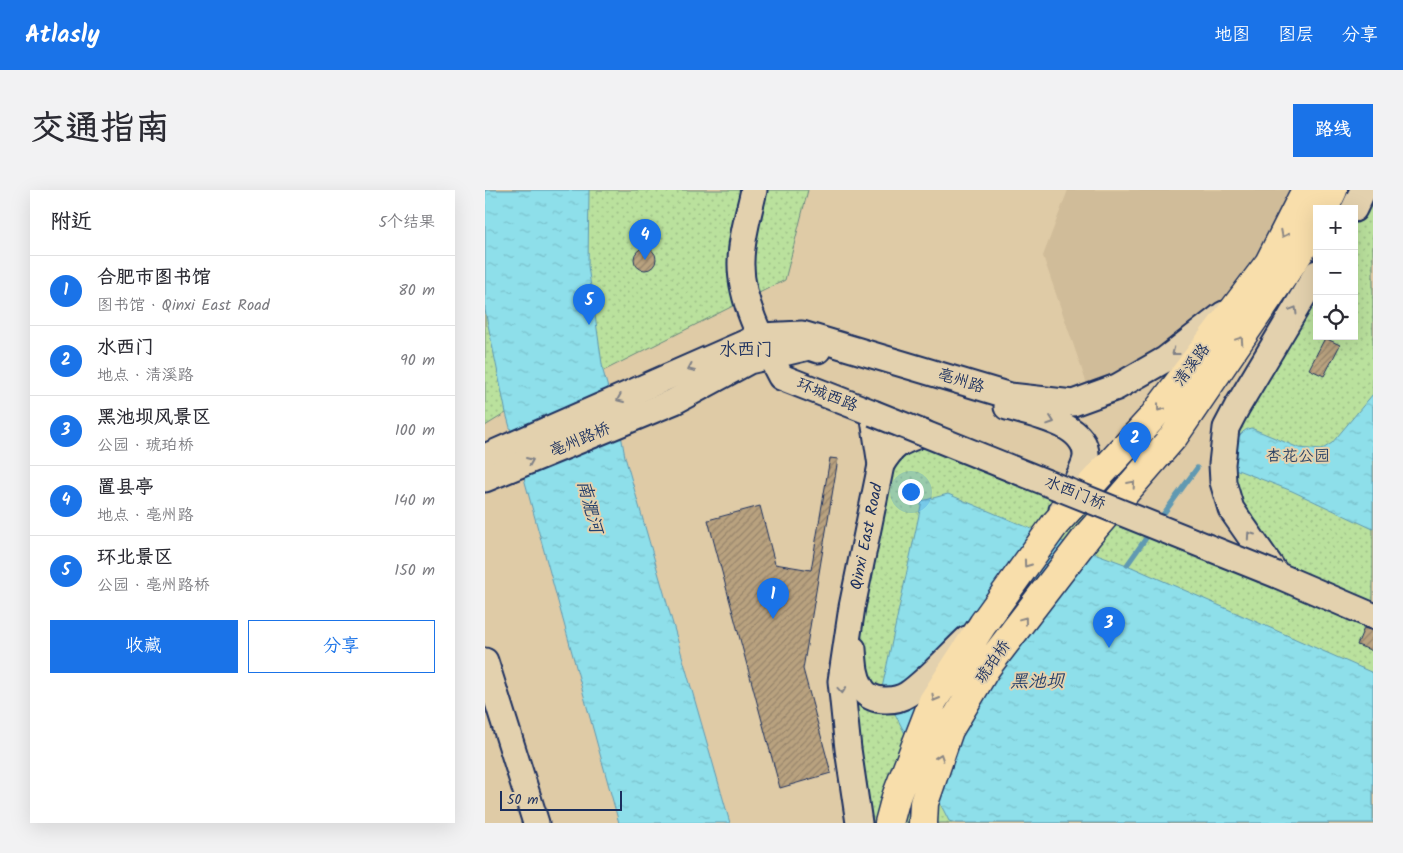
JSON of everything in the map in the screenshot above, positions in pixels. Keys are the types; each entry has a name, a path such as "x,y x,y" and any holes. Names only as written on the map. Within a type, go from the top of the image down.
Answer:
{"main road":[{"name":"清溪路","path":"1055,524 1152,418 1241,301 1269,263 1306,190"},
{"path":"1326,205 1333,190"},
{"name":"清溪路","path":"1089,534 1174,436 1305,244 1313,229"},
{"name":"琥珀桥","path":"889,823 896,797 933,700 983,624 1055,524"},
{"name":"琥珀桥","path":"923,813 949,730 987,668 1089,534"}],"street":[{"path":"754,190 744,236 741,276 744,289 771,356 809,347 1069,427 1081,438 1086,458 1055,524"},
{"path":"1356,205 1363,190"},
{"path":"1313,280 1237,407 1227,428 1221,464 1223,482 1231,509 1277,575 1373,616"},
{"name":"亳州路","path":"670,390 771,356 803,334 1010,396 1073,403 1117,387 1166,359 1241,301"},
{"name":"环城西路","path":"771,356 873,413"},
{"name":"亳州路桥","path":"485,457 670,390"},
{"name":"亳州路桥","path":"485,479 670,390"},
{"path":"873,413 881,465"},
{"name":"水西门桥","path":"873,413 1277,575"},
{"path":"881,465 892,448 898,443 924,433"},
{"name":"Qinxi East Road","path":"852,607 881,465"},
{"path":"852,607 854,667 861,688 873,698 888,701 907,694 983,624"},
{"path":"852,607 841,681 848,749 859,823"},
{"path":"485,661 536,823"}],"shaded area":[{"path":"1068,190 1306,190 1241,301 1091,396 1043,256"}],"green space":[{"path":"485,190 808,190 785,280 603,371 506,413 485,426"},
{"name":"杏花公园","path":"1373,190 1373,823 859,823 841,681 881,465 873,413 1276,574 1222,464 1313,281 1313,340 1358,340 1358,205"}],"water":[{"name":"南淝河","path":"485,190 589,190 588,266 603,371 620,429 625,457 730,823 619,823 506,413 485,310"},
{"path":"1373,394 1373,529 1292,491 1235,469 1234,450 1238,439 1245,430 1251,428 1299,448 1321,450 1332,443"},
{"name":"黑池坝","path":"948,494 1053,538 1127,565 1373,673 1373,823 956,823 949,821 882,688 922,501"}],"building":[{"path":"645,248 653,251 656,259 653,267 645,270 637,267 634,259 637,251"},
{"path":"1324,340 1329,340 1340,345 1324,376 1309,369"},
{"path":"830,458 838,459 803,669 831,773 780,788 708,520 760,506 775,564 811,570"},
{"path":"1364,628 1373,631 1373,651 1357,645"}],"waterway":[{"path":"1159,520 1197,468"},
{"path":"1127,565 1151,531"}],"place":[{"name":"置县亭","path":"645,260"},
{"name":"环北景区","path":"589,325"},
{"name":"水西门","path":"1135,463"},
{"name":"合肥市图书馆","path":"773,619"},
{"name":"黑池坝风景区","path":"1109,648"}],"district":[{"name":"水西门","path":"746,350"}]}
